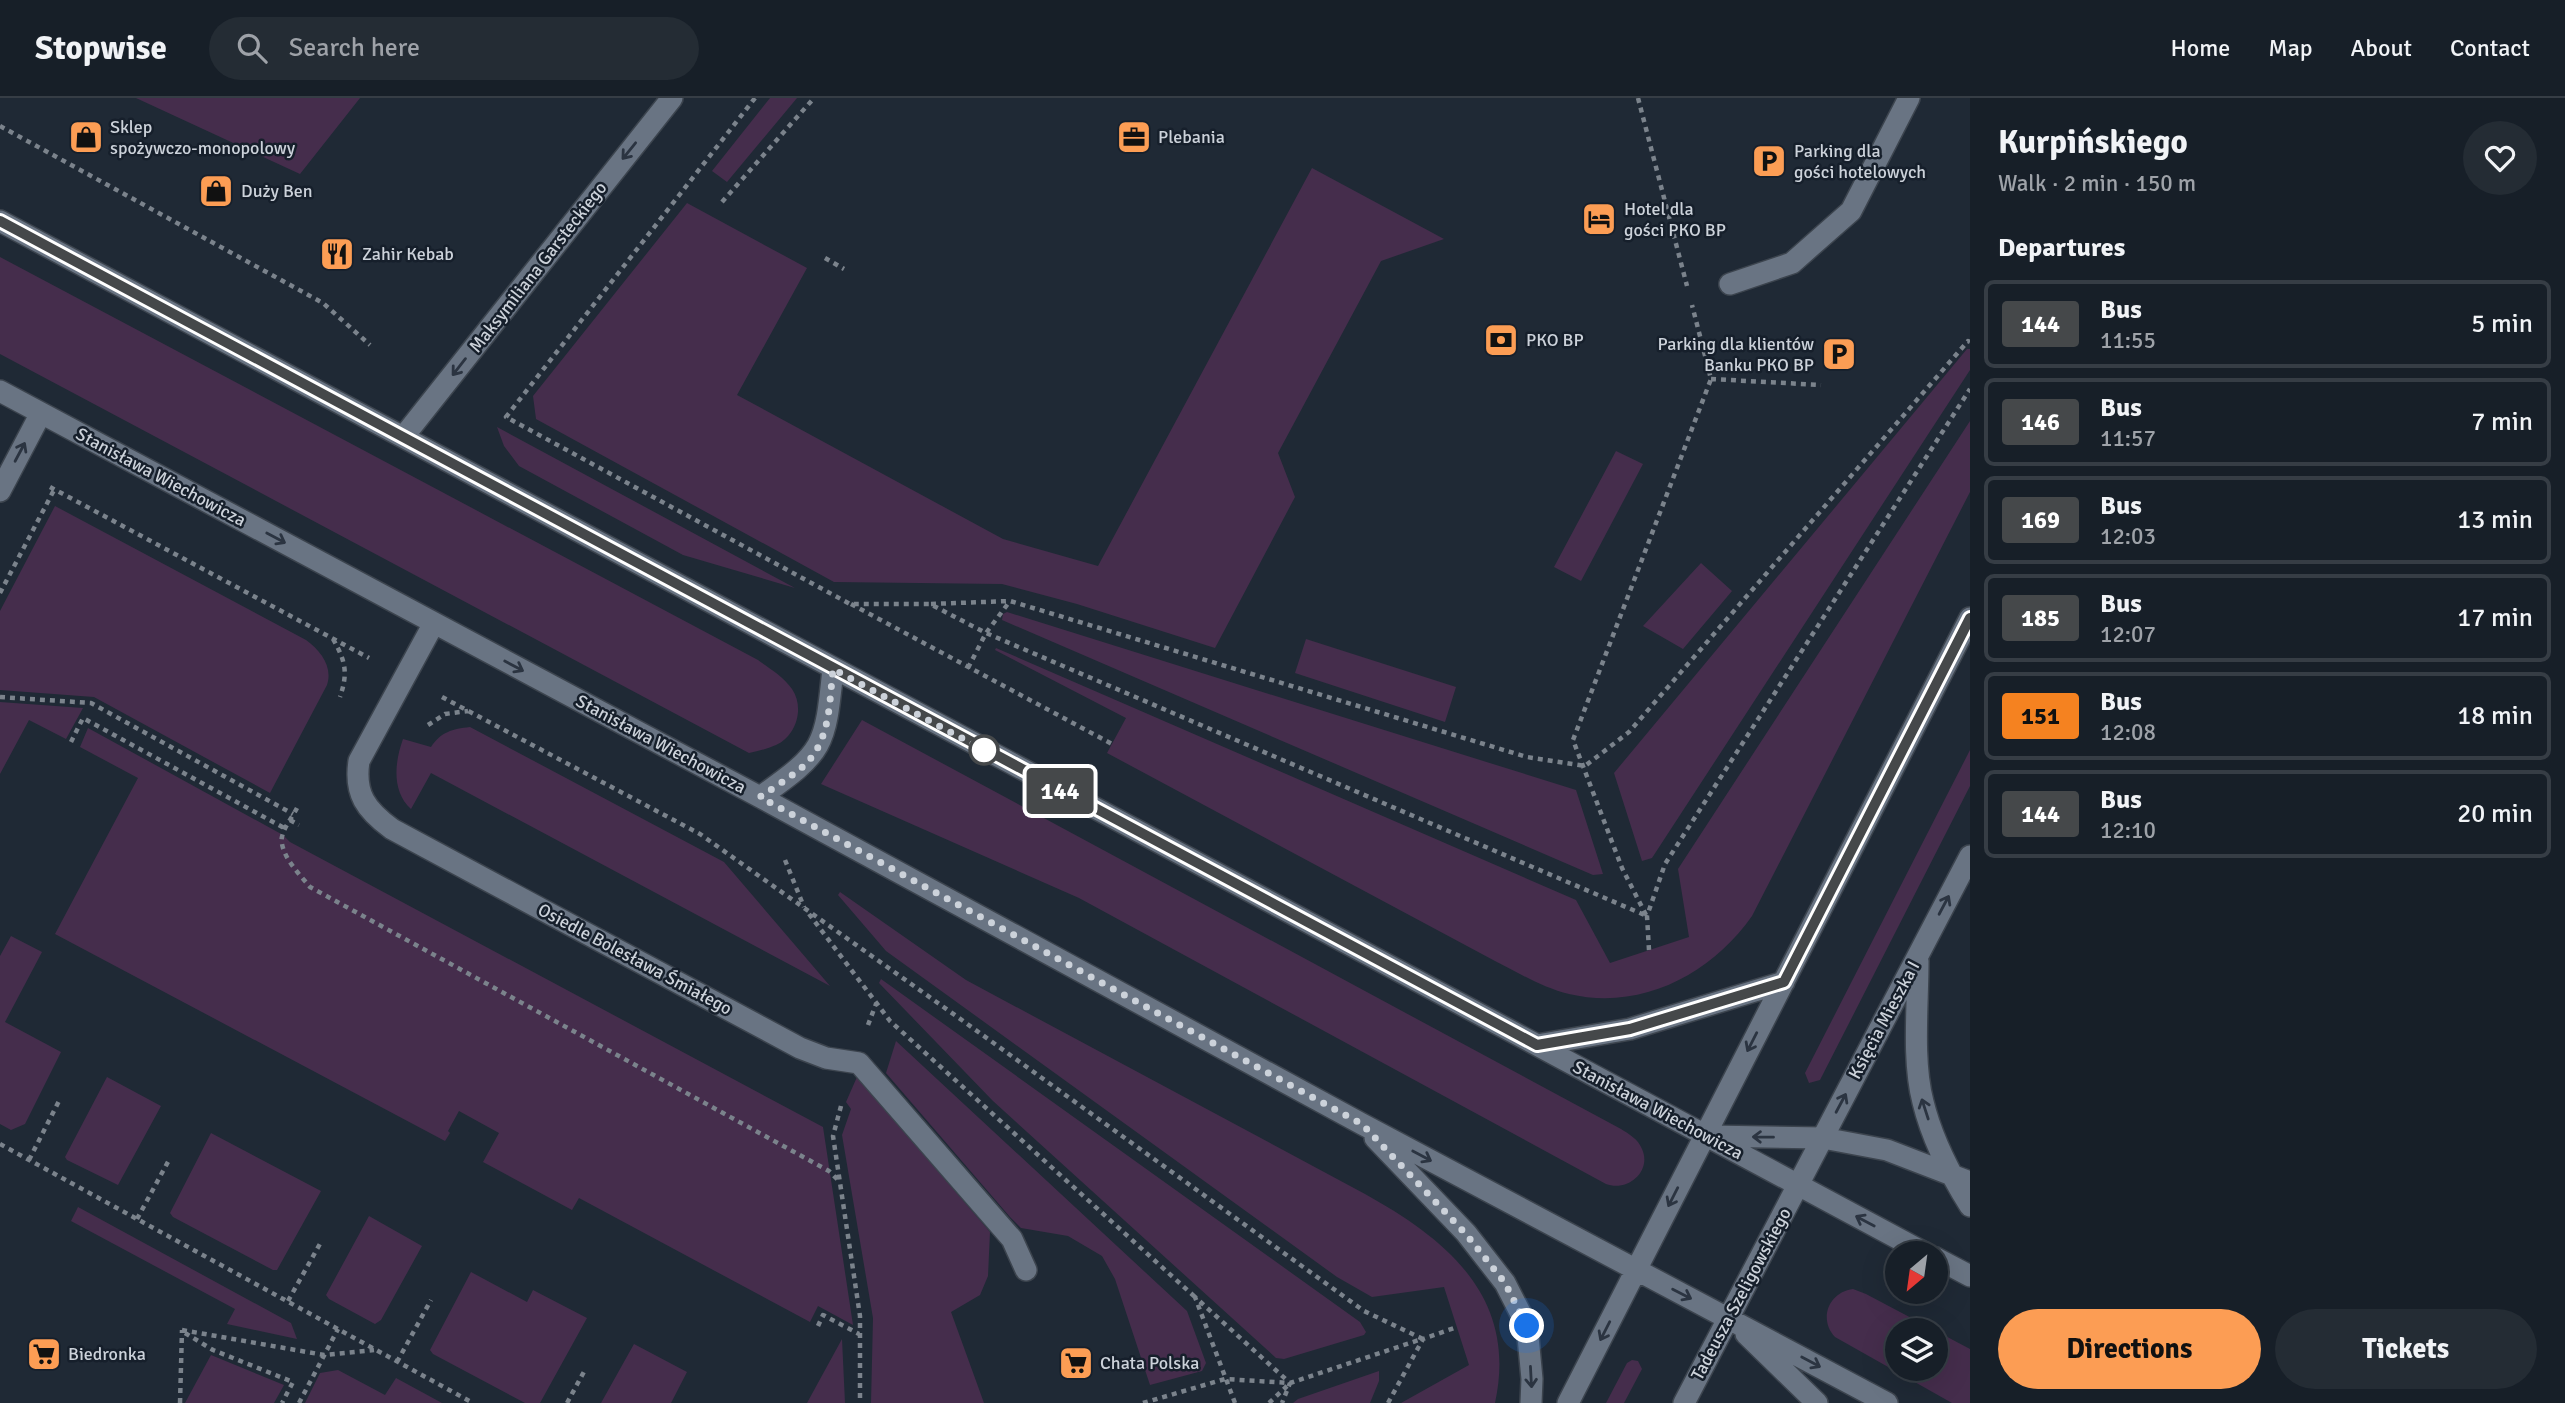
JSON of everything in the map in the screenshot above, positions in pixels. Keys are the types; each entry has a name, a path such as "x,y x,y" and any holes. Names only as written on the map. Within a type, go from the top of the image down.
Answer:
{"street":[{"name":"Maksymiliana Garsteckiego","path":"404,436 672,98"},
{"path":"1730,284 1792,263 1851,211 1909,98"},
{"name":"Stanisława Wiechowicza","path":"0,221 1903,1241"},
{"name":"Stanisława Wiechowicza","path":"0,391 760,797 1362,1124 1887,1403"},
{"path":"0,491 41,413"},
{"path":"1568,1403 1970,618"},
{"name":"Osiedle Bolesława Śmiałego","path":"434,623 359,761 357,776 360,795 374,816 404,836 800,1048 826,1058 853,1062"},
{"path":"760,797 800,769 819,745 828,721 833,669"},
{"name":"Księcia Mieszka I","path":"1798,1185 1970,856"},
{"path":"1918,955 1917,1061 1922,1102 1949,1173 1970,1206"},
{"path":"1537,1045 1630,1029 1784,982"},
{"path":"853,1062 859,1063 1012,1239 1026,1270"},
{"path":"1362,1124 1466,1234 1505,1283 1527,1326 1531,1403"},
{"path":"1704,1136 1823,1138 1887,1150 1970,1182"},
{"name":"Tadeusza Szeligowskiego","path":"1684,1403 1798,1185"},
{"path":"1948,1264 1970,1276"},
{"path":"1729,1318 1817,1403"}],"path":[{"path":"755,98 506,417 1112,744"},
{"path":"722,202 814,98"},
{"path":"1638,98 1711,379 1573,740 1622,867 1647,916"},
{"path":"0,126 323,303 370,345"},
{"path":"825,258 844,269"},
{"path":"850,604 1010,601 1527,757 1585,766 1629,732 1969,340"},
{"path":"1711,379 1821,385"},
{"path":"1649,950 1647,916 1665,864 1970,389"},
{"path":"12,468 700,834 1364,1311 1423,1339"},
{"path":"0,593 54,490"},
{"path":"968,668 986,633 1010,601"},
{"path":"930,604 986,633 1647,916"},
{"path":"332,639 342,655 346,677 340,697"},
{"path":"0,697 91,703 293,814"},
{"path":"71,742 83,718 286,829"},
{"path":"297,808 282,844 295,869 310,887 829,1171 841,1182"},
{"path":"290,820 299,825"},
{"path":"805,909 890,1021 1290,1383"},
{"path":"860,1403 860,1316 833,1136 853,1062 876,1004"},
{"path":"29,1160 59,1101"},
{"path":"0,1143 473,1403"},
{"path":"137,1219 169,1160"},
{"path":"288,1301 321,1242"},
{"path":"1195,1297 1235,1403"},
{"path":"397,1362 431,1300"},
{"path":"818,1326 823,1315 860,1335"},
{"path":"1143,1403 1225,1380 1290,1383 1457,1327"},
{"path":"299,1403 338,1329"},
{"path":"182,1330 324,1355 375,1350"},
{"path":"180,1403 182,1330"},
{"path":"182,1330 213,1350 293,1382 282,1403"},
{"path":"1388,1403 1423,1339"},
{"path":"567,1403 586,1368"},
{"path":"1269,1403 1290,1383"},
{"path":"1282,1403 1290,1383"}],"shaded area":[{"path":"136,98 360,98 300,174"},
{"path":"770,98 797,98 727,182 712,171"},
{"path":"1312,168 1444,239 1381,261 1278,453 1295,497 1215,648 1077,604 1002,584 834,582 536,419 533,396 687,203 807,268 737,395 1003,539 1098,566"},
{"path":"0,257 758,660 780,676 796,696 798,713 789,735 776,745 749,753 0,354"},
{"path":"1967,349 1970,349 1970,370 1652,858 1642,861 1614,773"},
{"path":"1970,421 1970,492 1752,916 1735,937 1695,971 1648,992 1623,997 1596,998 1569,994 1540,984 1495,961 1107,753 1126,718 995,650 996,648 1576,900 1610,963 1689,937 1678,869"},
{"path":"497,427 795,588 683,555 519,466 504,446"},
{"path":"1616,451 1643,464 1581,581 1554,567"},
{"path":"55,506 306,640 321,654 327,666 327,685 270,793 94,697 0,690 0,611"},
{"path":"1701,563 1732,591 1683,649 1643,626"},
{"path":"1007,612 1576,790 1603,874 1593,875 1002,620 1003,614"},
{"path":"1306,639 1456,687 1445,722 1295,673"},
{"path":"0,702 83,708 66,739 29,720 0,774"},
{"path":"862,720 1621,1129 1636,1140 1642,1149 1644,1165 1641,1172 1636,1178 1622,1185 1606,1184 1079,898 821,784"},
{"path":"470,727 724,862 830,986 431,773 411,809 400,794 396,776 403,739 431,747 448,732"},
{"path":"88,728 283,835 290,842 823,1127 853,1325 818,1306 810,1322 579,1198 572,1210 483,1162 499,1133 459,1111 445,1141 55,934 138,778 80,747"},
{"path":"1970,750 1970,786 1820,1080 1809,1083 1805,1073"},
{"path":"840,892 966,980 1365,1194 1424,1231 1470,1276 1486,1303 1496,1333 1499,1366 1495,1403 1401,1403 1469,1365 1444,1287 1372,1297 1337,1277 886,951 838,895"},
{"path":"11,936 42,952 5,1022 61,1052 25,1124 11,1130 0,1124 0,956"},
{"path":"881,979 1360,1322 1366,1332 1364,1335 1284,1359 1276,1358 993,1101 879,983"},
{"path":"896,1041 1187,1311 1206,1363 1202,1371 1150,1385 1115,1279 1102,1256 1068,1236 1021,1228 1010,1217 886,1073"},
{"path":"107,1077 161,1106 118,1185 65,1157"},
{"path":"857,1077 990,1232 988,1276 980,1295 951,1312 984,1403 871,1403 873,1318 842,1135 851,1109 846,1102"},
{"path":"211,1133 321,1191 277,1270 173,1217 170,1213"},
{"path":"78,1207 291,1323 297,1339 227,1324 235,1309 71,1221"},
{"path":"369,1216 422,1246 381,1320 375,1324 326,1295"},
{"path":"471,1272 527,1302 533,1290 587,1318 540,1403 525,1403 430,1350"},
{"path":"1853,1289 1866,1294 1911,1318 1885,1318 1885,1365 1835,1337 1830,1330 1827,1322 1829,1307 1838,1295"},
{"path":"1948,1337 1970,1349 1970,1403 1952,1403 1913,1381 1948,1381"},
{"path":"842,1339 845,1403 807,1403"},
{"path":"634,1344 687,1372 671,1403 601,1403"},
{"path":"211,1355 284,1385 274,1403 185,1403"},
{"path":"1638,1361 1642,1369 1624,1403 1606,1403 1627,1363"},
{"path":"338,1370 385,1395 396,1378 442,1403 305,1403 320,1373"},
{"path":"1379,1371 1379,1381 1370,1403 1293,1403 1298,1399"}],"bus line":[{"name":"144","path":"0,221 1537,1045 1651,1024 1784,982 1970,618"}],"place":[{"name":"Sklep spożywczo-monopolowy","path":"86,137"},
{"name":"Plebania","path":"1134,137"},
{"name":"Parking dla gości hotelowych","path":"1769,161"},
{"name":"Duży Ben","path":"216,191"},
{"name":"Hotel dla gości PKO BP","path":"1599,219"},
{"name":"Zahir Kebab","path":"337,254"},
{"name":"PKO BP","path":"1501,340"},
{"name":"Parking dla klientów Banku PKO BP","path":"1839,354"},
{"name":"Biedronka","path":"44,1354"},
{"name":"Chata Polska","path":"1076,1363"}],"route":[{"path":"984,750 833,669 828,721 819,745 807,763 760,797 1362,1124 1466,1234 1505,1283 1527,1326"}]}
